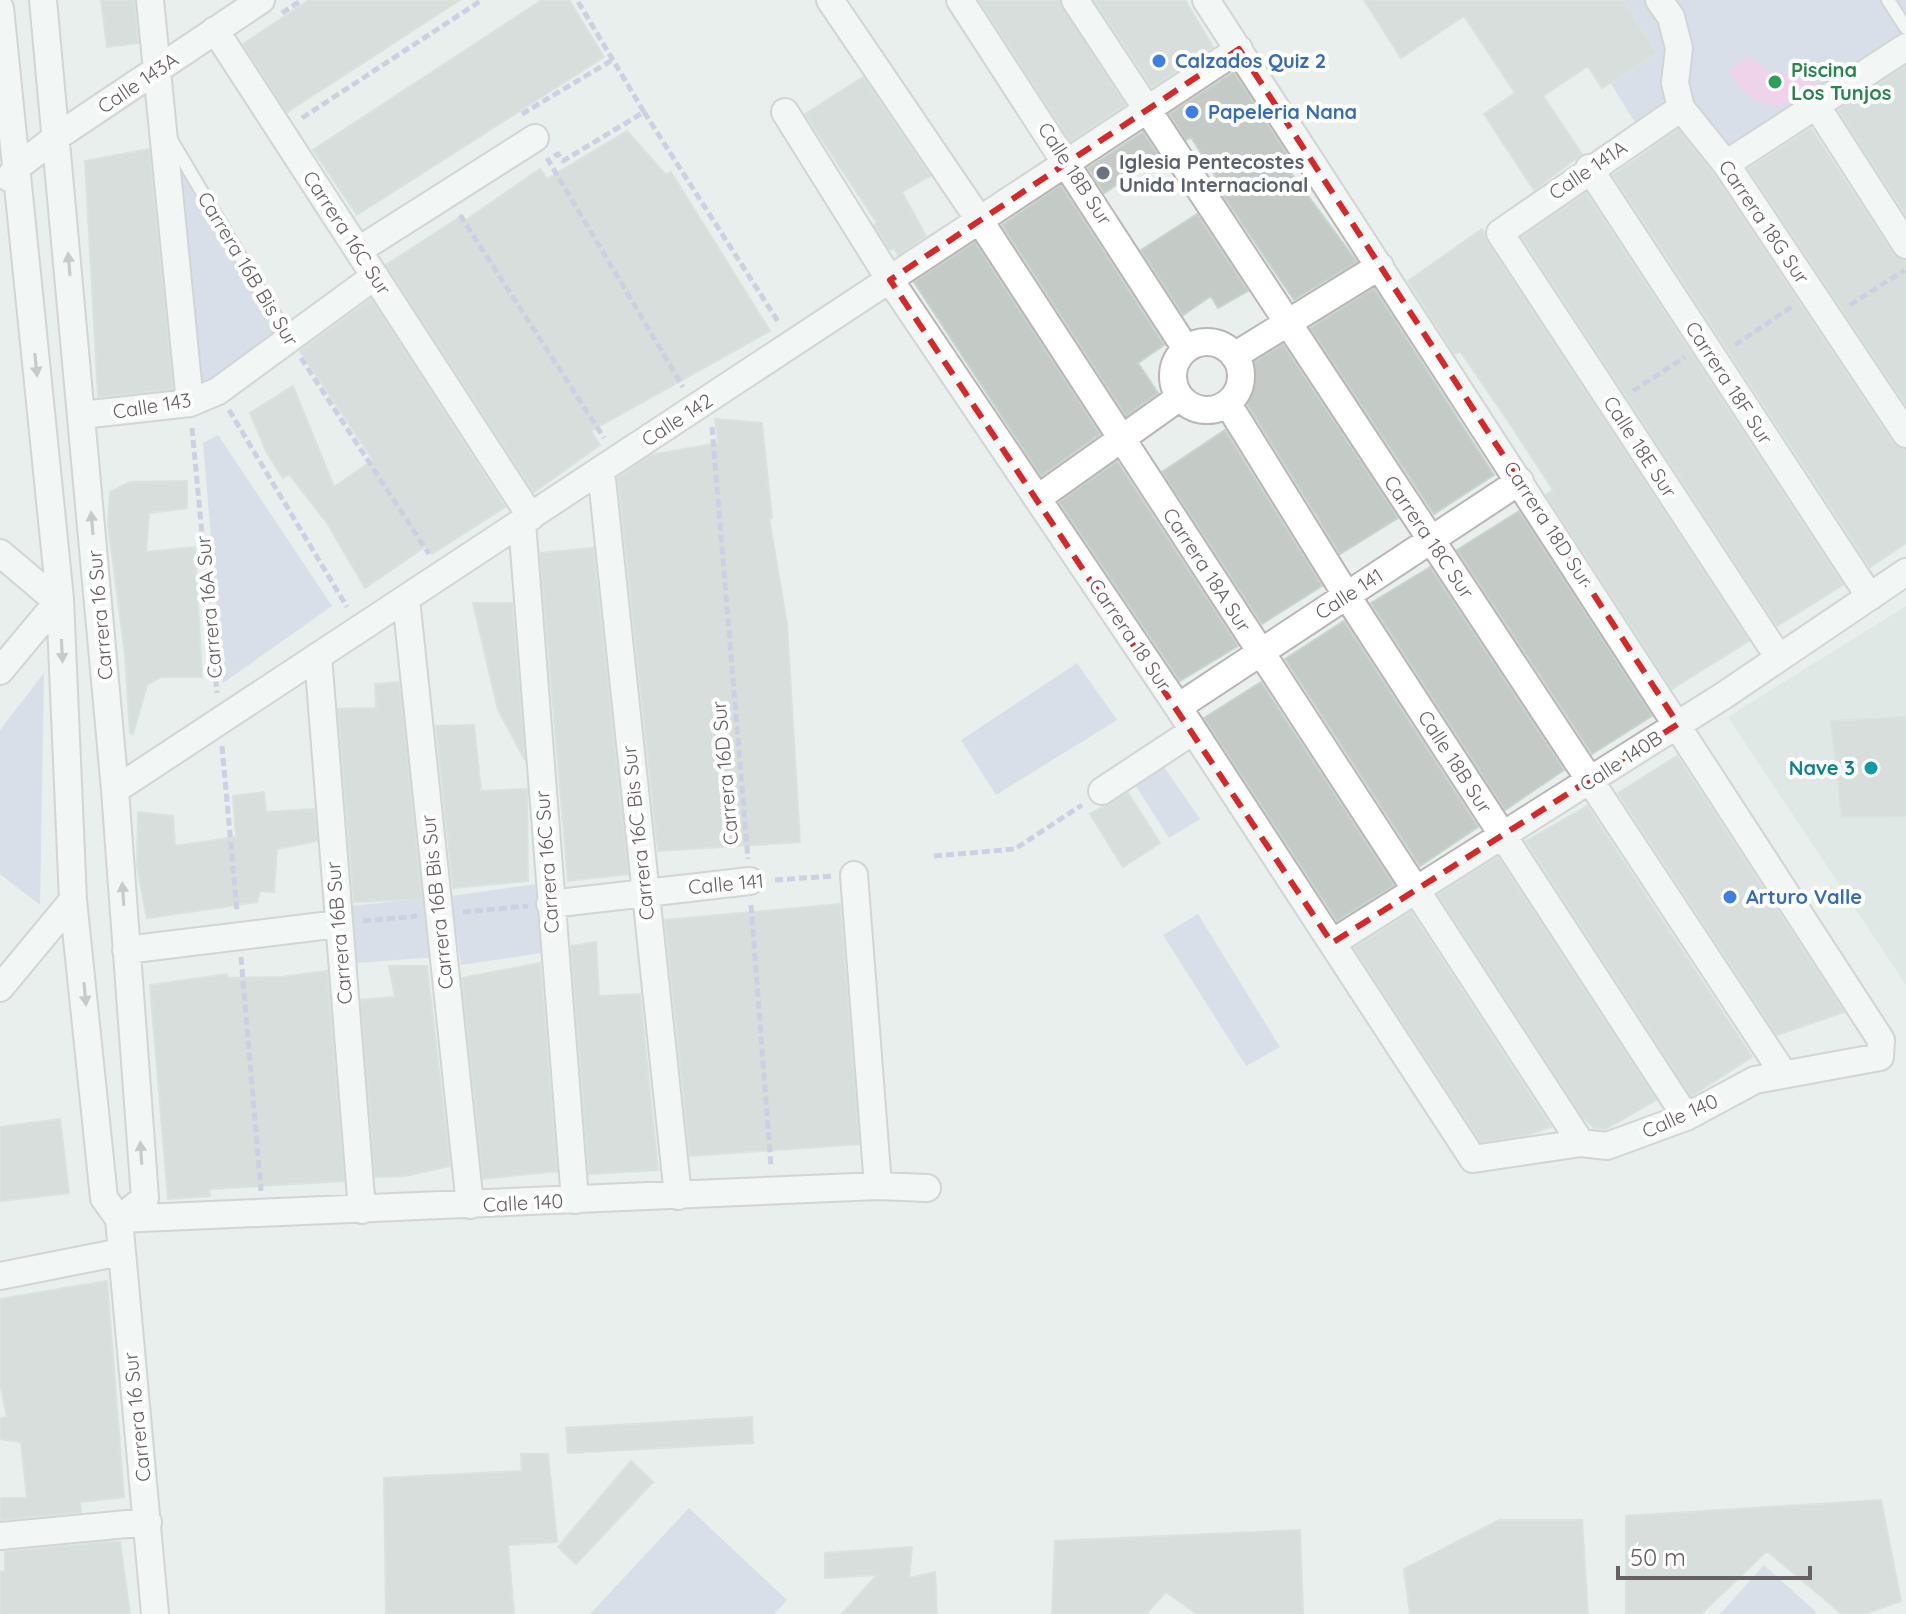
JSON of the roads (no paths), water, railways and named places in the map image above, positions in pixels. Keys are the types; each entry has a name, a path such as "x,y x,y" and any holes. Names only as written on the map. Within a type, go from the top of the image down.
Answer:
{"street":[{"name":"Carrera 16 Sur","path":"43,0 58,136 115,790 145,1198 119,1219"},
{"path":"150,0 190,403"},
{"name":"Calle 143A","path":"16,168 58,136 261,0"},
{"name":"Carrera 18A Sur","path":"830,0 980,221 1581,1143"},
{"name":"Calle 18B Sur","path":"960,0 1068,162 1186,349"},
{"name":"Carrera 18C Sur","path":"1075,0 1783,1073"},
{"name":"Carrera 18D Sur","path":"1206,0 1678,724 1881,1040 1882,1052"},
{"path":"1659,0 1671,17 1679,48 1675,83 1681,108"},
{"name":"Carrera 16 Sur","path":"1,21 59,600 73,900 104,1198 119,1219 155,1614"},
{"name":"Carrera 16C Sur","path":"215,30 359,250 526,520 550,904 575,1200"},
{"path":"1726,164 1906,47"},
{"name":"Calle 142","path":"115,790 1239,49"},
{"path":"1816,105 1906,245"},
{"name":"Carrera 18G Sur","path":"1681,108 1726,164 1906,434"},
{"name":"Calle 141A","path":"1501,236 1502,229 1681,108"},
{"name":"Carrera 18 Sur","path":"785,112 890,280 1178,707 1473,1159"},
{"path":"359,250 535,138"},
{"path":"0,191 16,168"},
{"name":"Carrera 18F Sur","path":"1589,168 1870,597"},
{"name":"Calle 18E Sur","path":"1501,236 1779,658"},
{"path":"1234,356 1380,266"},
{"name":"Calle 143","path":"82,415 190,403 218,391 375,276"},
{"path":"1212,343 1223,346 1234,356 1241,381 1228,404 1202,410 1190,406 1180,397 1173,372 1186,349 1212,343"},
{"path":"1038,498 1180,397"},
{"name":"Calle 18B Sur","path":"1228,404 1347,596 1686,1117"},
{"name":"Carrera 16C Bis Sur","path":"609,465 644,893 678,1196"},
{"name":"Calle 141","path":"1178,707 1520,481"},
{"path":"0,553 59,600 0,671"},
{"name":"Calle 140B","path":"1332,943 1590,781 1906,572"},
{"name":"Carrera 16B Bis Sur","path":"406,599 470,1205"},
{"name":"Carrera 16B Sur","path":"318,656 362,1210"},
{"path":"1102,791 1193,731"},
{"path":"854,875 878,1186"},
{"name":"Calle 141","path":"550,904 750,881"},
{"path":"0,988 73,900"},
{"path":"126,950 338,924"},
{"name":"Calle 140","path":"1473,1159 1581,1143 1607,1146 1686,1117 1755,1080 1874,1058 1882,1052"},
{"name":"Calle 140","path":"119,1219 878,1186 927,1188"},
{"path":"0,1276 121,1252"},
{"path":"0,1536 148,1522"}],"lane":[{"path":"1888,0 1906,28"},
{"name":"Carrera 16B Bis Sur","path":"161,123 289,339"}],"place":[{"name":"Calzados Quiz 2","path":"1159,61"},
{"name":"Piscina Los Tunjos","path":"1775,82"},
{"name":"Papeleria Nana","path":"1192,112"},
{"name":"Iglesia Pentecostes Unida Internacional","path":"1103,173"},
{"name":"Nave 3","path":"1871,768"},
{"name":"Arturo Valle","path":"1730,897"}]}
